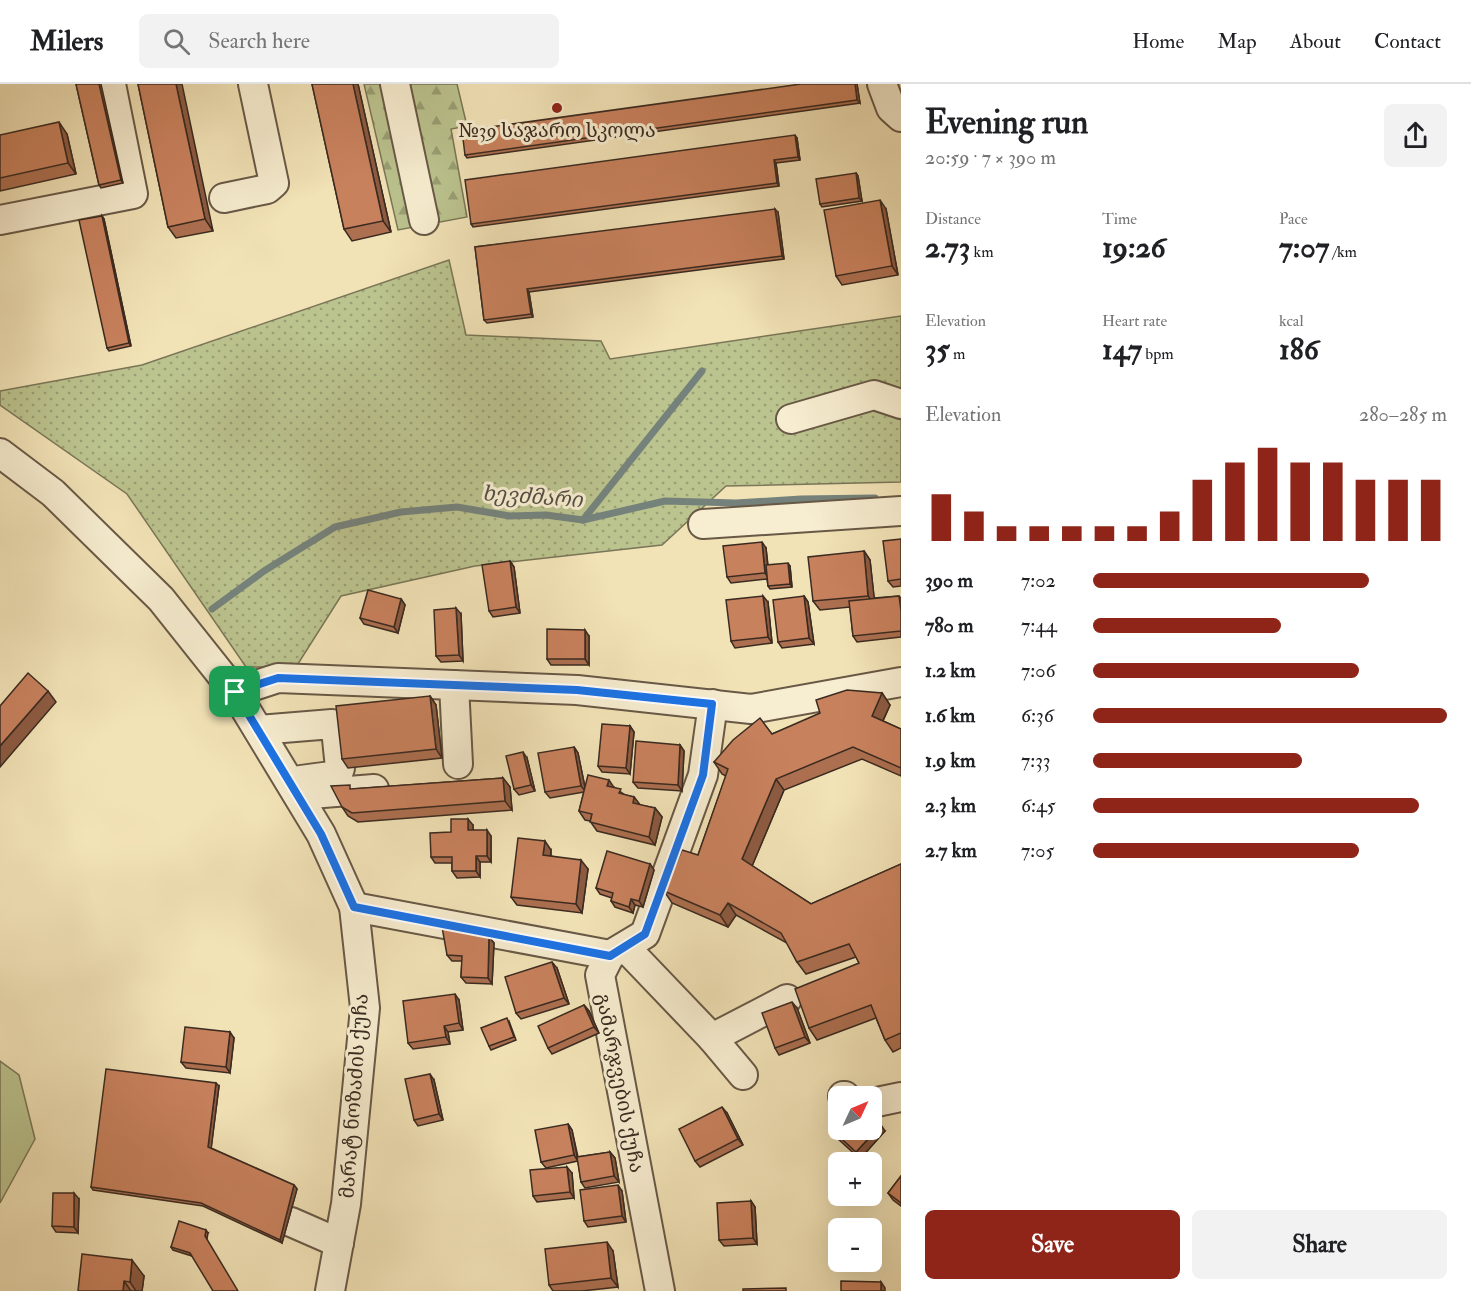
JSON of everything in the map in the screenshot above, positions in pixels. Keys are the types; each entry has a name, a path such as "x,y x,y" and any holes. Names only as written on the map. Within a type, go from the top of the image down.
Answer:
{"street":[{"path":"0,220 133,194 111,84"},
{"path":"224,198 267,189 274,183 253,84"},
{"path":"394,84 424,220"},
{"path":"791,419 874,396 901,404"},
{"name":"მარატ ნოზაძის ქუჩა","path":"0,453 53,493 161,599 235,692 321,834 354,907 364,1008 346,1204 330,1291"},
{"path":"703,524 901,511"},
{"path":"235,692 278,678 577,690 751,709 901,682"},
{"path":"453,685 458,764"},
{"path":"617,951 645,934 703,775 712,704"},
{"path":"259,730 326,724 332,724 336,729 340,768 338,774 294,788"},
{"path":"436,784 482,781"},
{"path":"294,788 402,787"},
{"path":"354,907 617,951 712,1038 743,1075"},
{"name":"გამარჯვების ქუჩა","path":"617,951 600,975 660,1291"},
{"path":"712,1038 787,999"},
{"path":"882,1101 901,1097"},
{"path":"291,1222 339,1243"}],"green space":[{"path":"364,84 457,84 467,126 451,129 467,217 398,230"},
{"path":"449,260 466,335 601,341 610,359 901,316 901,482 726,486 662,545 475,566 341,596 296,667 246,667 127,494 0,405 0,391 142,365"},
{"path":"0,1061 19,1075 35,1139 0,1203"}],"building":[{"path":"76,84 99,84 121,180 99,185"},
{"path":"138,84 176,84 205,219 168,227"},
{"path":"312,84 353,84 383,221 344,229"},
{"path":"801,84 855,84 857,100 465,155 462,131"},
{"path":"59,122 68,163 0,178 0,135"},
{"path":"795,135 798,157 774,160 777,183 471,224 465,180"},
{"path":"856,173 859,198 820,204 816,179"},
{"path":"880,200 892,266 836,276 824,210"},
{"path":"775,209 782,256 527,289 531,314 484,320 475,247"},
{"path":"102,216 129,343 107,348 79,220"},
{"path":"901,539 901,579 888,581 883,541"},
{"path":"762,542 765,573 727,577 723,546"},
{"path":"864,551 868,596 813,601 808,557"},
{"path":"510,561 516,607 489,611 482,565"},
{"path":"788,563 790,584 768,586 766,565"},
{"path":"368,590 401,599 394,627 360,618"},
{"path":"763,596 768,637 731,641 726,600"},
{"path":"804,596 809,638 778,642 773,600"},
{"path":"899,596 901,631 853,636 849,601"},
{"path":"456,608 459,655 436,656 434,610"},
{"path":"547,629 585,630 585,659 547,659"},
{"path":"28,673 48,691 0,746 0,706"},
{"path":"847,690 882,693 872,716 901,729 901,768 853,747 776,779 742,859 811,904 901,864 901,1033 885,1040 871,1005 809,1028 795,989 859,963 849,944 797,962 781,933 728,903 720,915 664,891 682,850 698,855 728,769 714,762 733,740 760,718 772,734 820,713 816,700"},
{"path":"430,696 436,749 342,759 336,706"},
{"path":"602,724 630,726 626,768 598,766"},
{"path":"636,741 680,745 678,785 633,782"},
{"path":"574,747 581,786 545,792 538,753"},
{"path":"523,752 531,785 514,789 506,756"},
{"path":"588,775 609,780 607,786 621,789 619,793 634,797 633,803 655,808 649,837 590,822 592,814 579,811"},
{"path":"503,778 505,801 352,813 342,807 331,786 350,785 350,789"},
{"path":"451,819 468,819 468,830 487,830 487,856 476,856 476,871 452,871 452,857 431,857 430,833 451,832"},
{"path":"518,838 545,841 543,855 581,860 576,904 511,897"},
{"path":"607,851 650,864 639,901 631,899 629,907 611,901 613,893 596,888"},
{"path":"442,927 489,937 488,978 461,977 462,956 447,955"},
{"path":"552,962 564,998 516,1013 505,977"},
{"path":"455,994 459,1023 444,1026 446,1037 408,1043 403,1001"},
{"path":"792,1002 805,1037 775,1048 762,1013"},
{"path":"584,1005 594,1027 548,1048 538,1026"},
{"path":"507,1018 514,1037 489,1046 481,1028"},
{"path":"185,1027 230,1032 226,1067 181,1062"},
{"path":"106,1069 216,1083 208,1147 294,1185 280,1240 201,1203 91,1187"},
{"path":"430,1074 439,1114 414,1120 405,1079"},
{"path":"722,1107 738,1139 695,1161 679,1129"},
{"path":"568,1124 574,1155 541,1162 535,1130"},
{"path":"843,1140 867,1140 856,1152"},
{"path":"610,1152 614,1176 581,1182 577,1157"},
{"path":"567,1167 570,1192 533,1196 530,1170"},
{"path":"901,1176 901,1203 888,1193"},
{"path":"618,1185 622,1216 584,1221 580,1190"},
{"path":"53,1193 74,1193 74,1227 52,1226"},
{"path":"751,1201 753,1238 719,1240 717,1203"},
{"path":"179,1221 206,1230 205,1236 238,1291 213,1291 190,1253 171,1247"},
{"path":"607,1242 611,1278 549,1285 545,1249"},
{"path":"82,1254 132,1260 130,1282 124,1281 123,1291 78,1291"},
{"path":"841,1281 881,1282 881,1291 841,1291"},
{"path":"786,1288 786,1291 743,1291 743,1289"}],"waterway":[{"path":"583,520 702,371"},
{"name":"ხევძმარი","path":"212,609 264,571 335,527 401,512 457,507 510,516 546,515 583,520 665,501 736,503 875,498"}],"place":[{"name":"№39 საჯარო სკოლა","path":"557,108"}],"route":[{"path":"278,678 577,690 712,704 703,775 645,934 610,956 354,907 321,834 235,692 278,678"}]}
